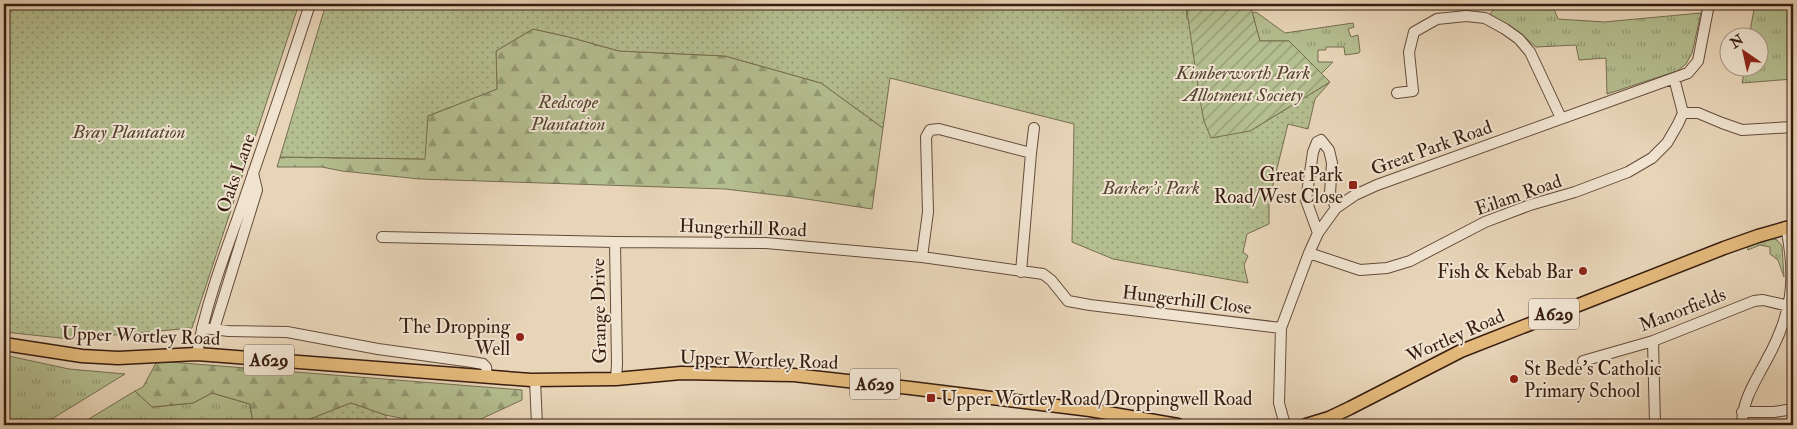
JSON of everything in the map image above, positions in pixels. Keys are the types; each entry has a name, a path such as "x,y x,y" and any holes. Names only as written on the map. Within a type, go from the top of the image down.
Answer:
{"main road":[{"name":"Wortley Road","path":"1306,425 1331,421 1461,351 1724,248 1790,227"},
{"name":"Upper Wortley Road","path":"4,344 82,356 118,358 197,354 535,380 616,379 681,374 794,376 1090,410 1178,425"}],"street":[{"name":"Oaks Lane","path":"197,354 202,328 310,4"},
{"name":"Great Park Road","path":"1285,425 1279,403 1281,328 1318,233 1336,208 1354,195 1377,185 1688,73 1698,61 1709,4"},
{"path":"1397,93 1413,91 1409,52 1414,32 1437,19 1466,16 1485,18 1520,39 1530,52 1561,118"},
{"path":"1674,78 1683,113 1698,113 1722,124 1742,130 1793,128"},
{"name":"Eilam Road","path":"1309,253 1360,270 1387,268 1410,261 1485,222 1628,172 1652,158 1667,143 1683,113"},
{"path":"922,257 928,212 926,137 930,130 939,128 1031,152"},
{"path":"1021,272 1034,128"},
{"path":"1318,233 1306,200 1314,152 1317,142 1321,140 1331,156 1330,193 1336,208"},
{"path":"214,330 257,190 253,172"},
{"path":"1742,425 1742,412 1751,389 1777,340 1791,306 1793,276 1789,242 1790,227"},
{"name":"Hungerhill Road","path":"382,237 766,243 922,257 1043,274 1051,280 1068,301 1090,305"},
{"name":"Grange Drive","path":"615,242 618,364 616,379"},
{"name":"Manorfields","path":"1583,361 1653,341 1754,301 1763,300 1791,306"},
{"name":"Hungerhill Close","path":"1090,305 1281,328"},
{"name":"Upper Wortley Road","path":"202,328 229,331 287,332 378,349 472,362 483,364 486,367 487,377"},
{"path":"1653,341 1655,425"},
{"path":"535,380 537,425"},
{"path":"1742,412 1764,412 1793,408"}],"green space":[{"name":"Bray Plantation","path":"11,4 299,4 192,328 70,339 4,332 4,17"},
{"name":"Barker's Park","path":"326,4 1186,4 1187,18 1250,131 1330,82 1315,99 1308,129 1288,124 1269,201 1269,224 1247,234 1243,252 1248,256 1244,265 1248,283 1113,259 1072,242 1074,124 890,78 883,128 821,83 725,56 619,51 533,29 496,51 497,89 428,116 425,159 280,157"},
{"path":"668,4 713,4 713,7 668,7"},
{"name":"Kimberworth Park Allotment Society","path":"1186,4 1250,4 1260,41 1289,41 1330,82 1250,131 1211,138 1204,121 1200,100"},
{"path":"1496,4 1552,4 1558,19 1604,22 1701,13 1692,53 1686,64 1677,71 1607,94 1606,58 1579,60 1576,45 1536,47 1519,32 1490,15"},
{"path":"1755,4 1793,4 1793,79 1742,83 1743,78 1770,78 1770,28 1751,28"},
{"path":"1256,12 1285,33 1353,23 1354,27 1348,29 1351,37 1358,35 1360,51 1359,53 1345,55 1344,47 1326,47 1326,50 1318,50 1318,62 1333,62 1321,74 1289,41 1260,41 1252,13"},
{"name":"Redscope Plantation","path":"533,29 619,51 725,56 821,83 883,128 872,209 725,189 420,179 342,171 322,167 277,167 280,157 424,159 428,116 497,89 496,51"},
{"path":"1771,238 1777,240 1782,246 1784,277 1778,260 1770,254 1770,247 1760,245 1748,250 1747,247"},
{"path":"4,355 69,369 125,374 42,425 4,425"},
{"path":"157,361 522,390 522,400 468,425 436,425 385,415 351,403 295,425 253,425 250,404 212,393 193,403 152,407 135,391 143,387"},
{"path":"135,391 153,407 193,403 212,393 250,404 253,425 79,425"},
{"path":"351,403 385,415 390,425 295,425"}],"place":[{"name":"Great Park Road/West Close","path":"1353,185"},
{"name":"Fish & Kebab Bar","path":"1583,271"},
{"name":"The Dropping Well","path":"520,337"},
{"name":"St Bede's Catholic Primary School","path":"1514,379"},
{"name":"Upper Wortley Road/Droppingwell Road","path":"931,398"}]}
